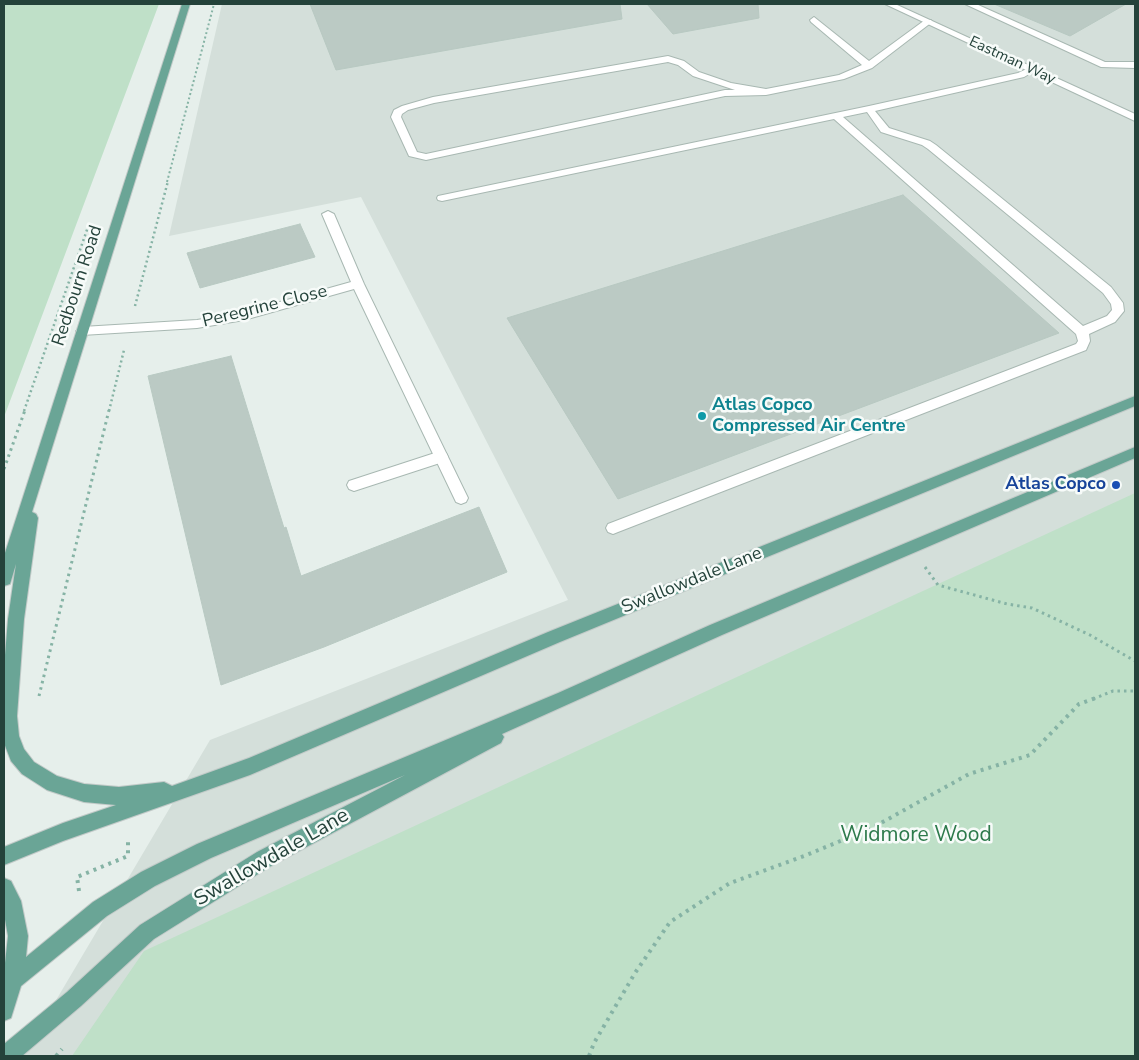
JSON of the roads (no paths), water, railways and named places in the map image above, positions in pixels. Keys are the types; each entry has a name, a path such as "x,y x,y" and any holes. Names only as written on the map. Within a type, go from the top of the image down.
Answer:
{"main road":[{"name":"Redbourn Road","path":"4,579 186,4"},
{"name":"Swallowdale Lane","path":"4,856 63,832 250,766 554,637 1135,400"},
{"name":"Swallowdale Lane","path":"13,980 88,918 148,879 212,847 564,698 1135,452"},
{"name":"Swallowdale Lane","path":"42,457 16,619 8,716 10,736 17,755 28,768 53,784 84,793 119,796 158,792 202,782 250,766"},
{"name":"Swallowdale Lane","path":"6,1056 74,999 147,932 191,903 282,850 491,740 564,698"},
{"path":"4,888 11,902 18,936 13,980 4,1011"}],"street":[{"name":"Eastman Way","path":"889,4 1135,118"},
{"path":"969,4 1104,65 1135,65"},
{"path":"814,20 869,66"},
{"path":"766,92 729,86 696,74 681,63 668,59 434,100 405,108 398,112 396,117 413,154 426,157 725,93 766,92 841,77 869,66 928,22"},
{"path":"442,198 870,109 1017,76 1031,70"},
{"path":"870,109 885,130 926,143 932,147 1114,297 1118,303 1118,311 1111,318 1082,332"},
{"path":"613,528 1081,347 1084,340 1082,332 836,116"},
{"path":"328,214 358,284 461,498"},
{"name":"Peregrine Close","path":"82,332 207,323 244,316 358,284"},
{"path":"354,485 441,457"}],"place":[{"name":"Atlas Copco Compressed Air Centre","path":"702,416"},
{"name":"Atlas Copco","path":"1116,485"}],"park label":[{"name":"Widmore Wood","path":"916,836"}]}
